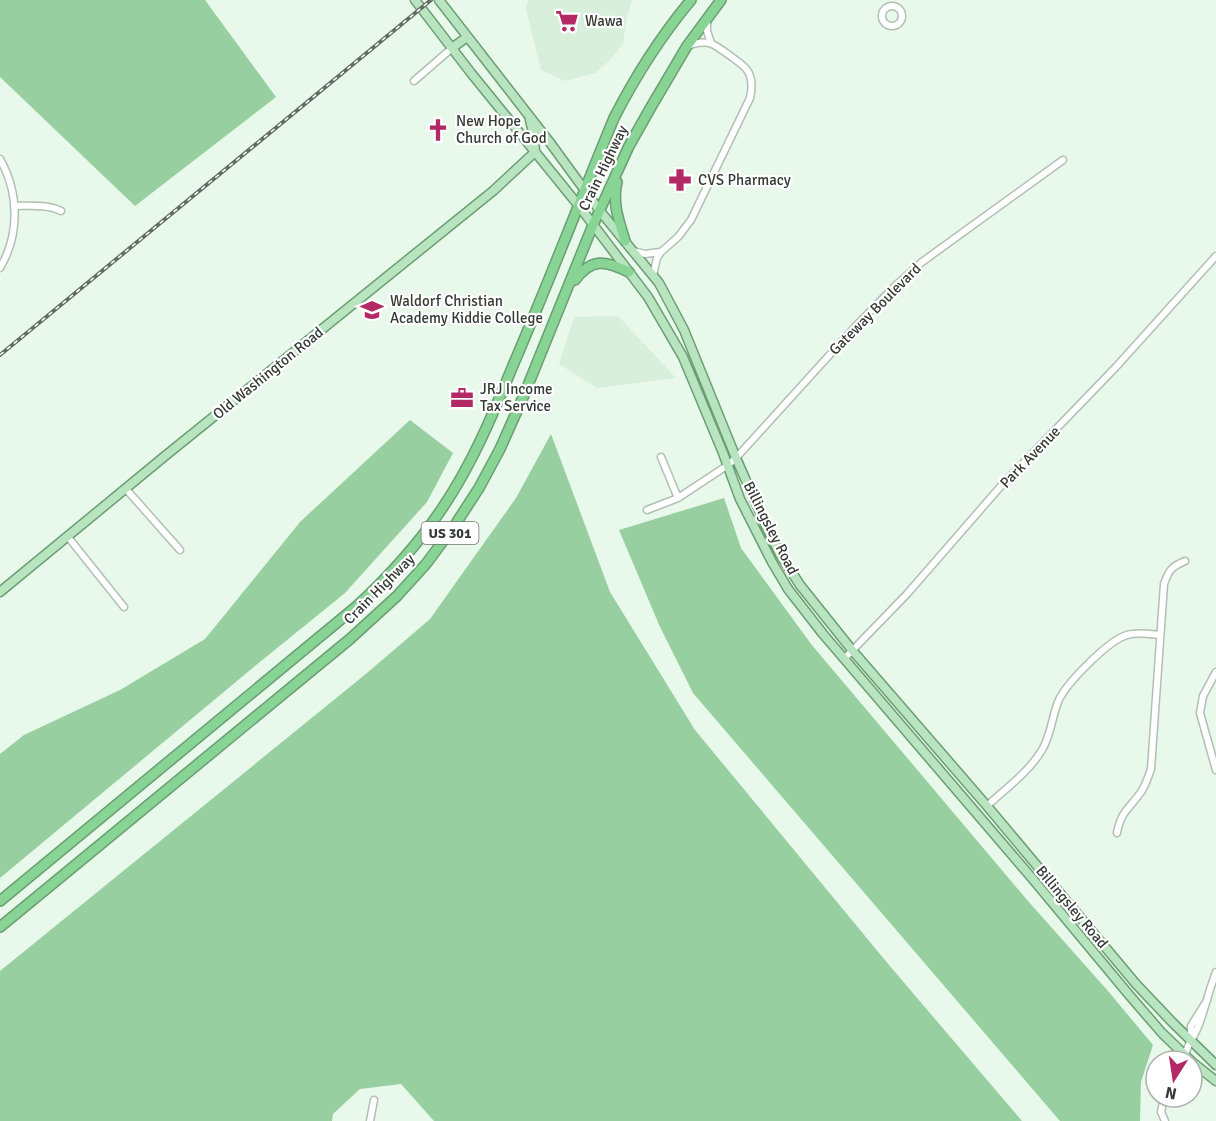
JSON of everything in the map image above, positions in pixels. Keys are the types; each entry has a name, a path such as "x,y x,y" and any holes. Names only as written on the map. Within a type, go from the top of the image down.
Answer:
{"highway":[{"name":"Crain Highway","path":"0,901 357,606 406,557 442,509 477,450 614,118 627,92 691,0"},
{"name":"Crain Highway","path":"0,927 350,639 397,596 421,570 455,525 490,469 525,395 593,225 621,163 687,46 721,0"},
{"path":"621,163 614,201 625,241"},
{"path":"567,292 584,269 592,264 607,263 629,272"},
{"path":"39,868 49,887"}],"main road":[{"name":"Billingsley Road","path":"415,0 579,206 648,297 683,357 740,499 788,589 823,634 1177,1049"},
{"name":"Billingsley Road","path":"439,0 600,211 653,275 684,330 766,526 780,554 800,585 852,650 1136,984 1216,1065"},
{"path":"452,48 467,37"},
{"path":"528,115 532,125 535,152"},
{"name":"Old Washington Road","path":"0,592 493,191 535,152"}],"street":[{"path":"653,275 654,263 661,252 678,237 691,220 751,92 751,78 747,70 711,43 706,18"},
{"path":"687,46 711,43"},
{"path":"414,81 452,48"},
{"path":"0,159 9,178 15,206 12,239 0,268"},
{"name":"Gateway Boulevard","path":"647,510 678,498 728,465 838,344 902,279 1063,160"},
{"path":"15,206 43,206 61,211"},
{"path":"633,251 651,254 661,252"},
{"name":"Park Avenue","path":"845,658 907,594 1001,486 1115,368 1216,256"},
{"path":"661,457 678,498"},
{"path":"126,489 180,550"},
{"path":"68,537 124,607"},
{"path":"1117,833 1124,812 1142,790 1151,769 1164,584 1167,573 1173,566 1185,561"},
{"path":"987,806 1035,760 1043,748 1059,700 1066,688 1107,646 1129,634 1159,635"},
{"path":"1216,672 1203,696 1200,713 1216,770"},
{"path":"1189,1049 1191,1026 1207,999 1216,972"},
{"path":"1207,999 1216,998"},
{"path":"370,1121 374,1100"}],"shaded area":[{"path":"528,0 632,0 623,44 595,73 565,81 541,70 526,9"},
{"path":"618,316 675,378 597,388 559,364 574,317"}],"green space":[{"path":"0,0 205,0 276,97 135,206 0,77"},
{"path":"410,420 453,453 427,502 345,593 0,878 0,754 24,735 120,690 205,639 300,522"},
{"path":"551,434 610,592 695,730 889,965 1022,1121 434,1121 401,1084 360,1089 333,1114 332,1121 0,1121 0,971 367,673 430,619 516,498"},
{"path":"724,498 741,548 811,644 1153,1045 1152,1049 1144,1049 1140,1121 1060,1121 693,693 660,627 619,530"}],"railway":[{"path":"0,355 431,0"}],"place":[{"name":"Wawa","path":"567,21"},
{"name":"New Hope Church of God","path":"438,130"},
{"name":"CVS Pharmacy","path":"680,180"},
{"name":"Waldorf Christian Academy Kiddie College","path":"372,310"},
{"name":"JRJ Income Tax Service","path":"462,398"}]}
